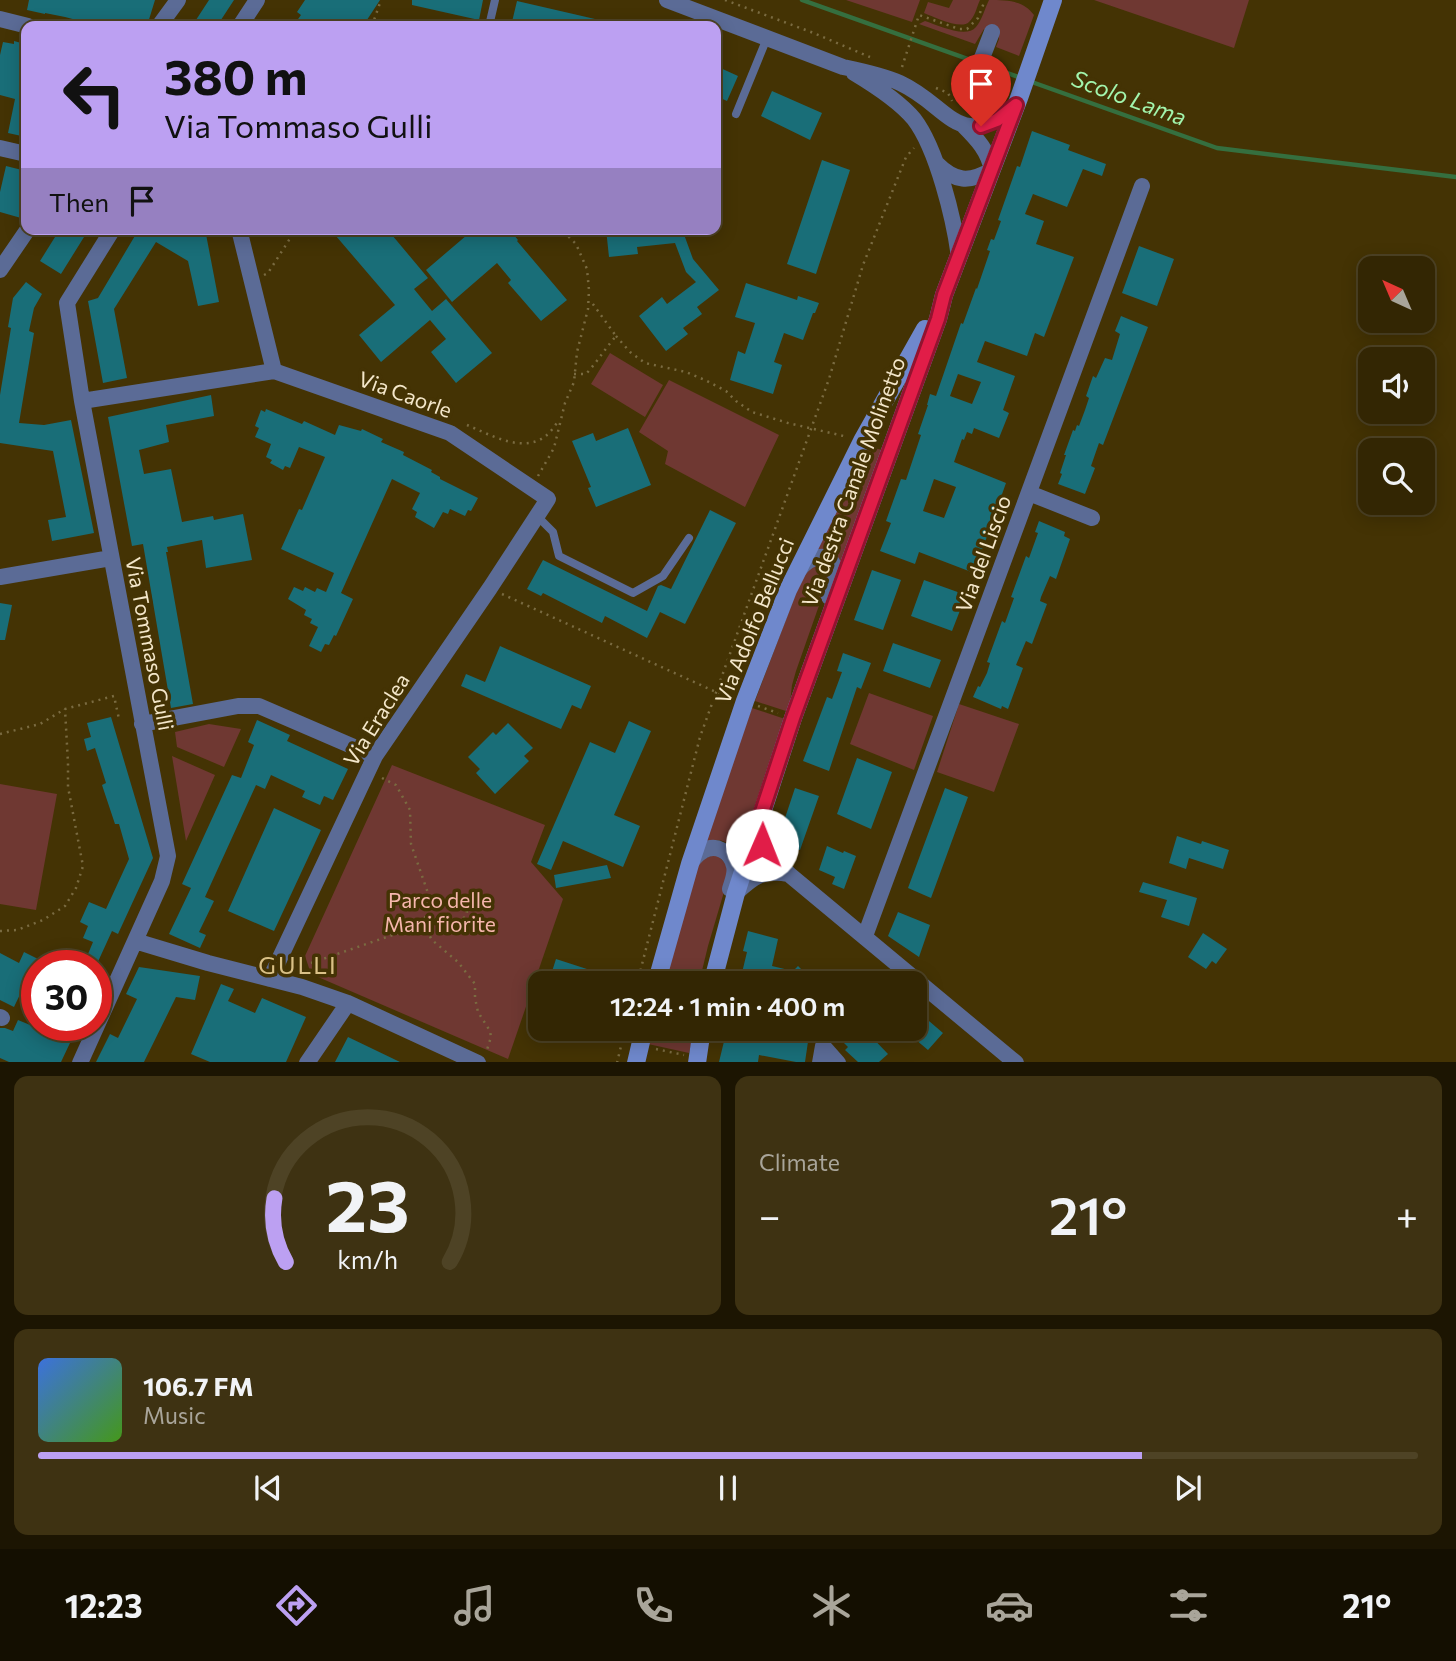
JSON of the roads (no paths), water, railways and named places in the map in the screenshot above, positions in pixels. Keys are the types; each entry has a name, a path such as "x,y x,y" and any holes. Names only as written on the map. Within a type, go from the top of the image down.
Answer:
{"street":[{"path":"163,21 178,0"},
{"path":"243,21 257,0"},
{"path":"667,0 843,67 900,83 964,126 984,148 992,170 974,179 961,179 947,174 936,163"},
{"name":"Via destra Canale Molinetto","path":"714,971 793,718 938,319 944,295 1054,0"},
{"path":"0,19 21,24"},
{"path":"972,85 990,36"},
{"path":"843,67 878,89 918,125 936,163 953,223 959,257"},
{"path":"964,126 988,124 1006,114 1017,102"},
{"path":"0,148 21,153"},
{"name":"Via del Liscio","path":"865,936 1142,186"},
{"path":"0,270 24,235"},
{"name":"Via Tommaso Gulli","path":"80,1062 162,881 168,856 82,401 67,303 109,235"},
{"path":"240,235 274,371"},
{"name":"Via Adolfo Bellucci","path":"660,971 690,864 745,701 793,580 862,441 944,295"},
{"name":"Via Caorle","path":"82,401 274,371 450,433 548,499"},
{"path":"1029,493 1092,517"},
{"name":"Via Eraclea","path":"270,979 375,756 548,499"},
{"path":"793,580 803,564 815,557 829,560 835,569 811,667"},
{"path":"0,577 111,558"},
{"path":"142,724 238,706 259,706 375,756"},
{"path":"758,824 762,845 773,861 1016,1062"},
{"path":"690,864 698,854 716,848 726,853 734,864 735,871 713,971"},
{"path":"736,893 751,878 772,872 789,874"},
{"path":"135,941 348,1003 481,1059"},
{"path":"307,1062 348,1003"},
{"path":"697,1060 700,1041"},
{"path":"820,1062 823,1046 838,1062"}],"lane":[{"path":"490,21 495,0"},
{"path":"736,114 768,38"},
{"path":"537,516 553,532 559,556 633,593 663,576 689,538"}],"waterway":[{"name":"Scolo Lama","path":"802,0 1021,78"},
{"name":"Scolo Lama","path":"1029,81 1217,148 1456,177"}],"district":[{"name":"GULLI","path":"298,966"}],"park label":[{"name":"Parco delle Mani fiorite","path":"440,913"}]}
